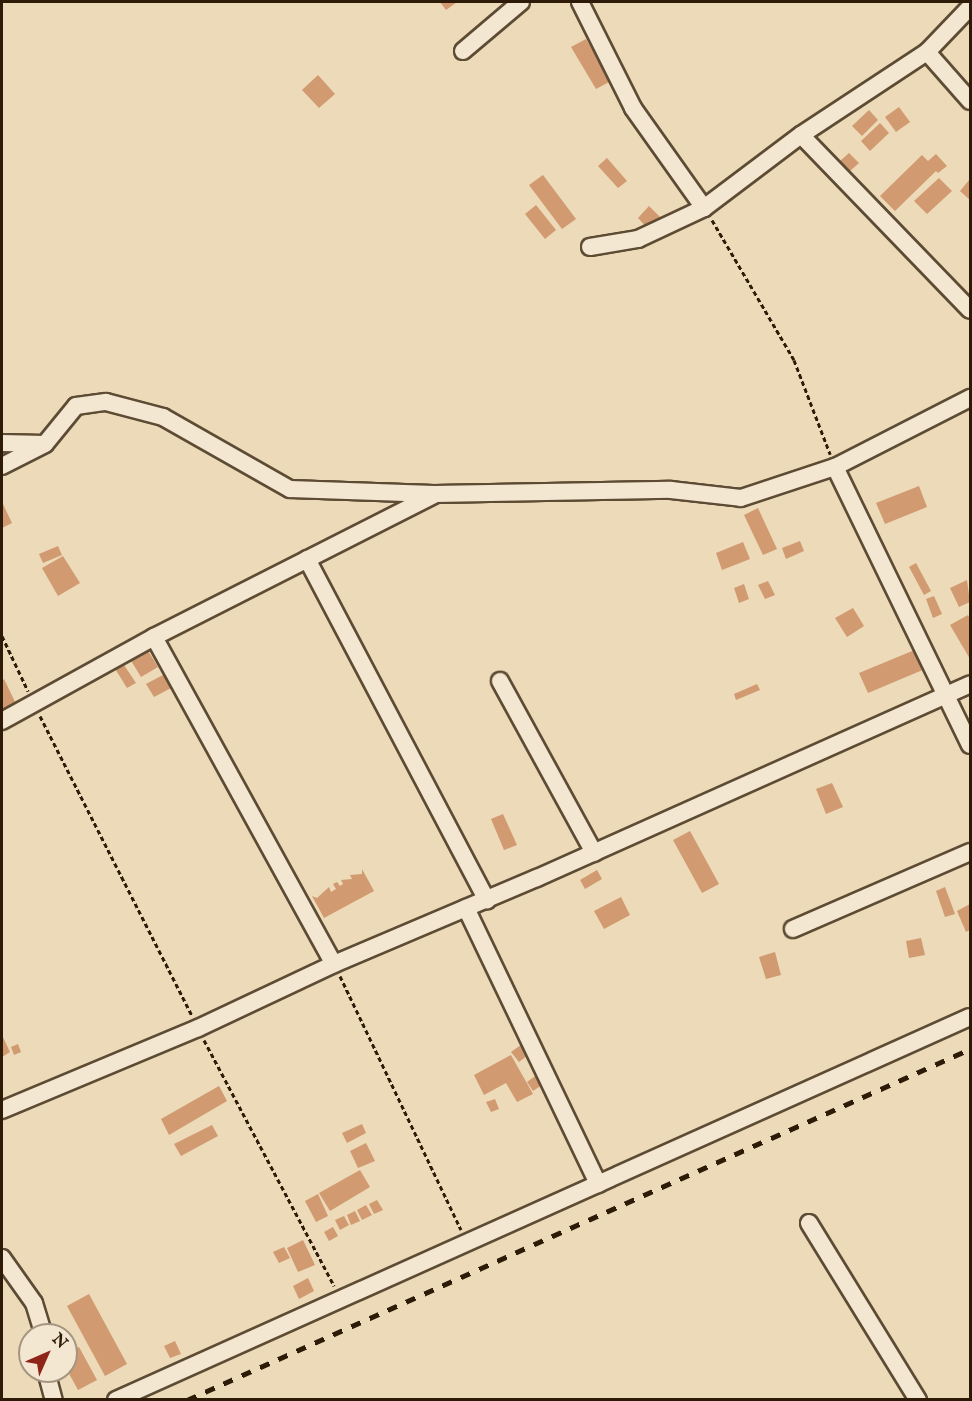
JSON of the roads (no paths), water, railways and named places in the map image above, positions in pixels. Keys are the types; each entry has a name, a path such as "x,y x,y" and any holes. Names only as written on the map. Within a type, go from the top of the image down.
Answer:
{"street":[{"path":"463,51 521,2"},
{"path":"580,2 633,108 704,208"},
{"path":"590,247 638,239 704,208 801,135 927,52 970,7"},
{"path":"927,52 970,101"},
{"path":"801,135 970,310"},
{"path":"2,466 45,444 76,406 106,402 163,417 290,489 434,494 671,490 741,498 835,467 970,398"},
{"path":"2,442 45,444"},
{"path":"835,467 970,745"},
{"path":"2,721 154,637 434,494"},
{"path":"307,559 487,900"},
{"path":"154,637 334,964"},
{"path":"500,681 594,853"},
{"path":"2,1110 198,1028 334,964 594,853 970,684"},
{"path":"793,929 970,852"},
{"path":"466,908 598,1184"},
{"path":"116,1400 970,1017"},
{"path":"809,1223 918,1400"},
{"path":"2,1258 34,1303 40,1323"},
{"path":"49,1383 54,1400"}],"railway":[{"path":"187,1400 970,1049"}]}
